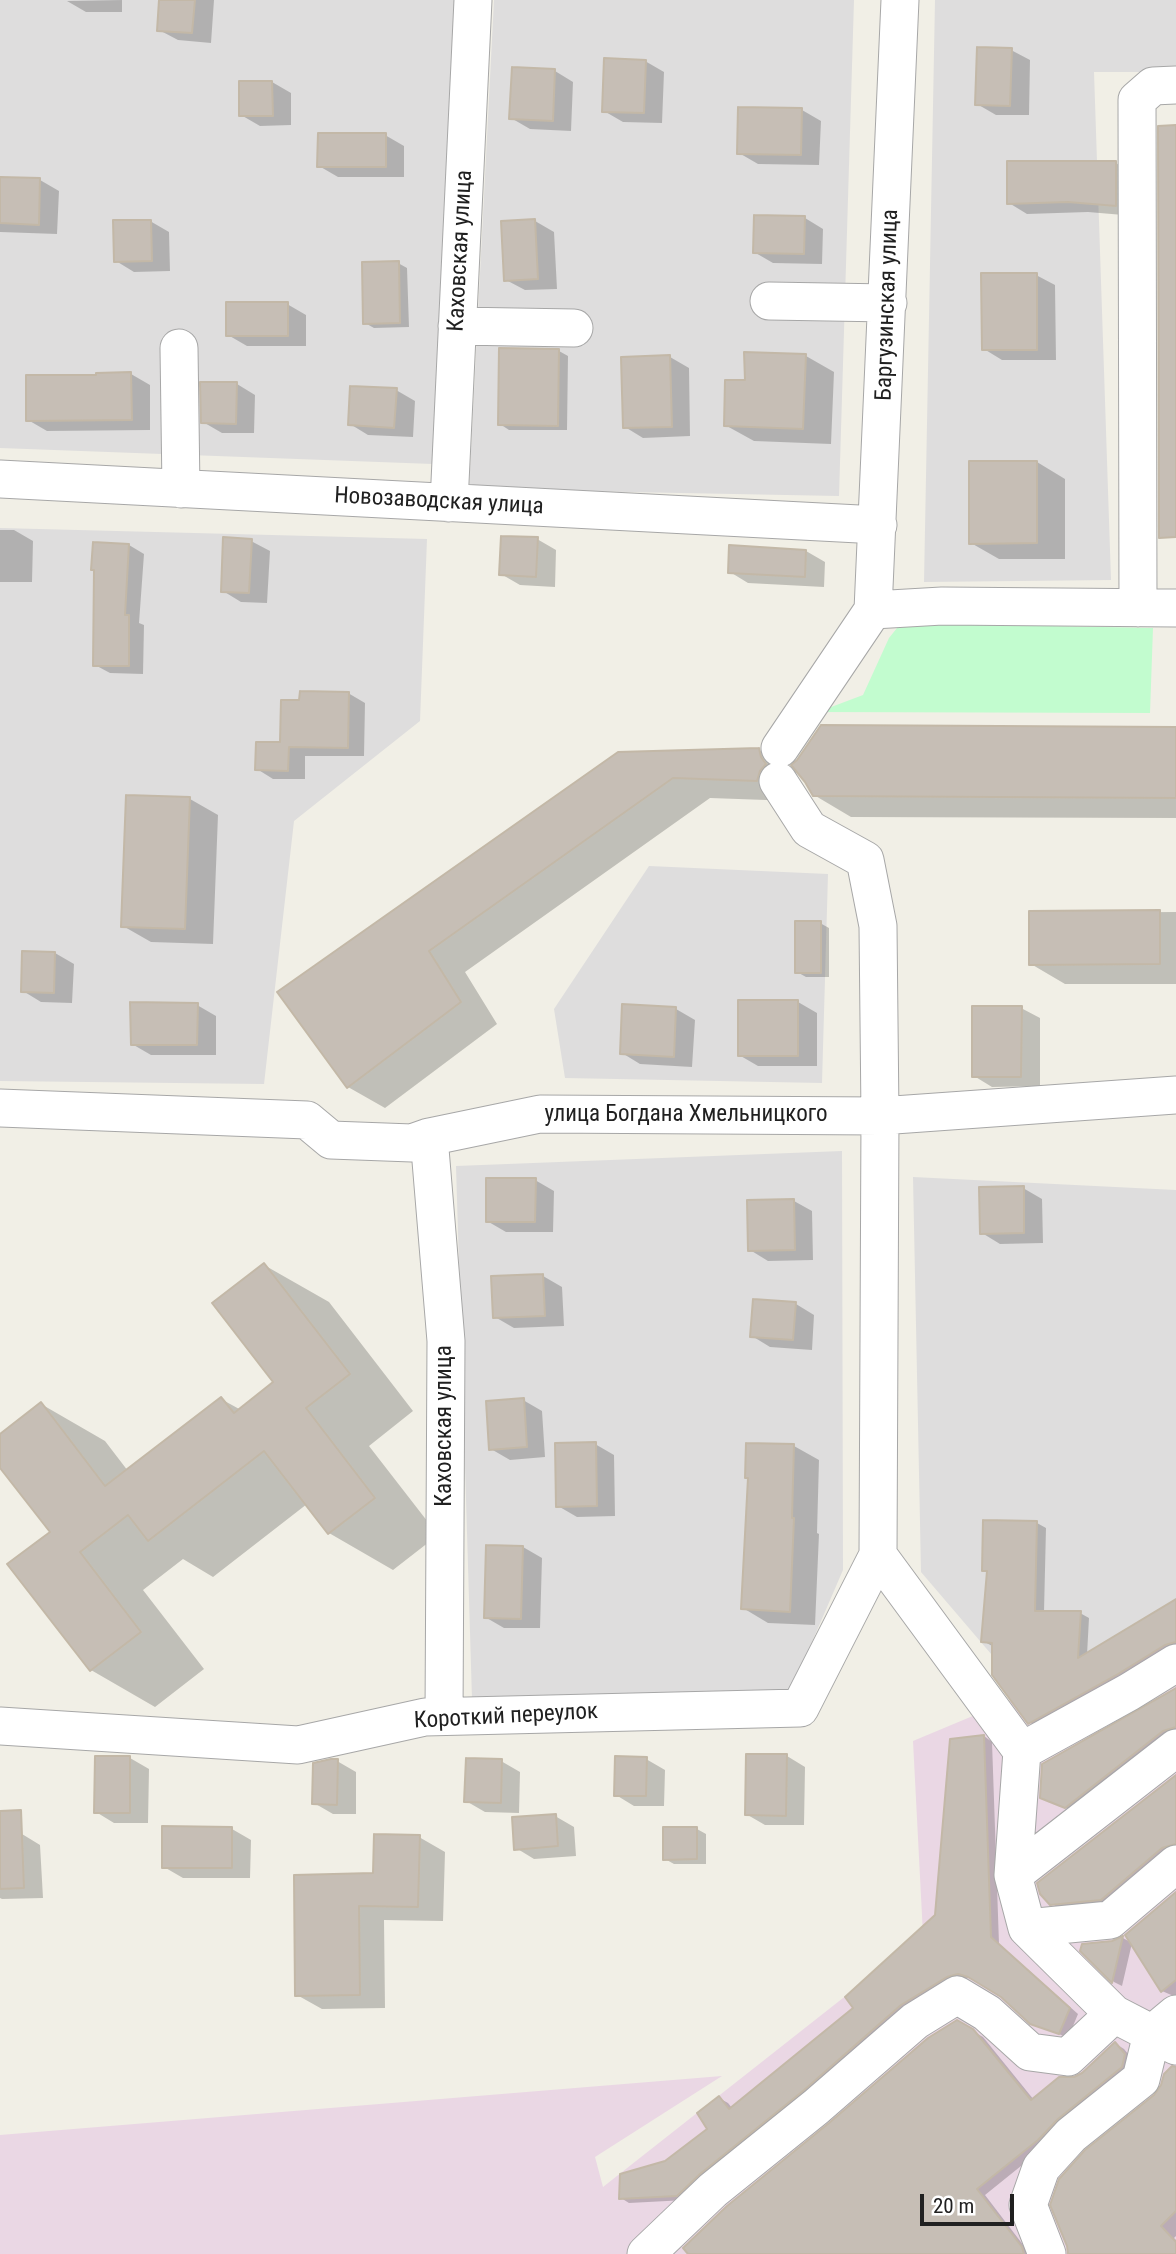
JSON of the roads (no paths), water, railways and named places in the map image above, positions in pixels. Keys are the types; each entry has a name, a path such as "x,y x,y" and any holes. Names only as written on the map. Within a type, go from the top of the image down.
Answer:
{"street":[{"name":"Каховская улица","path":"449,503 473,0"},
{"name":"Баргузинская улица","path":"873,610 900,0"},
{"path":"1138,608 1137,100 1153,86 1176,85"},
{"path":"769,301 888,303"},
{"path":"457,326 574,328"},
{"path":"179,348 181,488"},
{"name":"Новозаводская улица","path":"0,479 878,525"},
{"path":"1047,2254 1028,2205 1041,2168 1071,2135 1141,2079 1168,2031 1114,2014 1027,1928 1013,1875 1022,1751 878,1555 878,926 865,860 809,829 779,764 873,610 942,606 1176,608"},
{"name":"улица Богдана Хмельницкого","path":"0,1108 307,1119 331,1140 412,1143 540,1114 880,1116 1176,1095"},
{"name":"Каховская улица","path":"429,1137 446,1341 443,1716"},
{"name":"Короткий переулок","path":"0,1726 298,1745 425,1717 800,1708 878,1555"},
{"path":"1022,1751 1176,1663"},
{"path":"1013,1875 1176,1748"},
{"path":"1027,1928 1110,1920 1176,1864"},
{"path":"646,2254 713,2190 816,2107 915,2021 957,1996 987,2013 1030,2052 1068,2057 1114,2014"}]}
